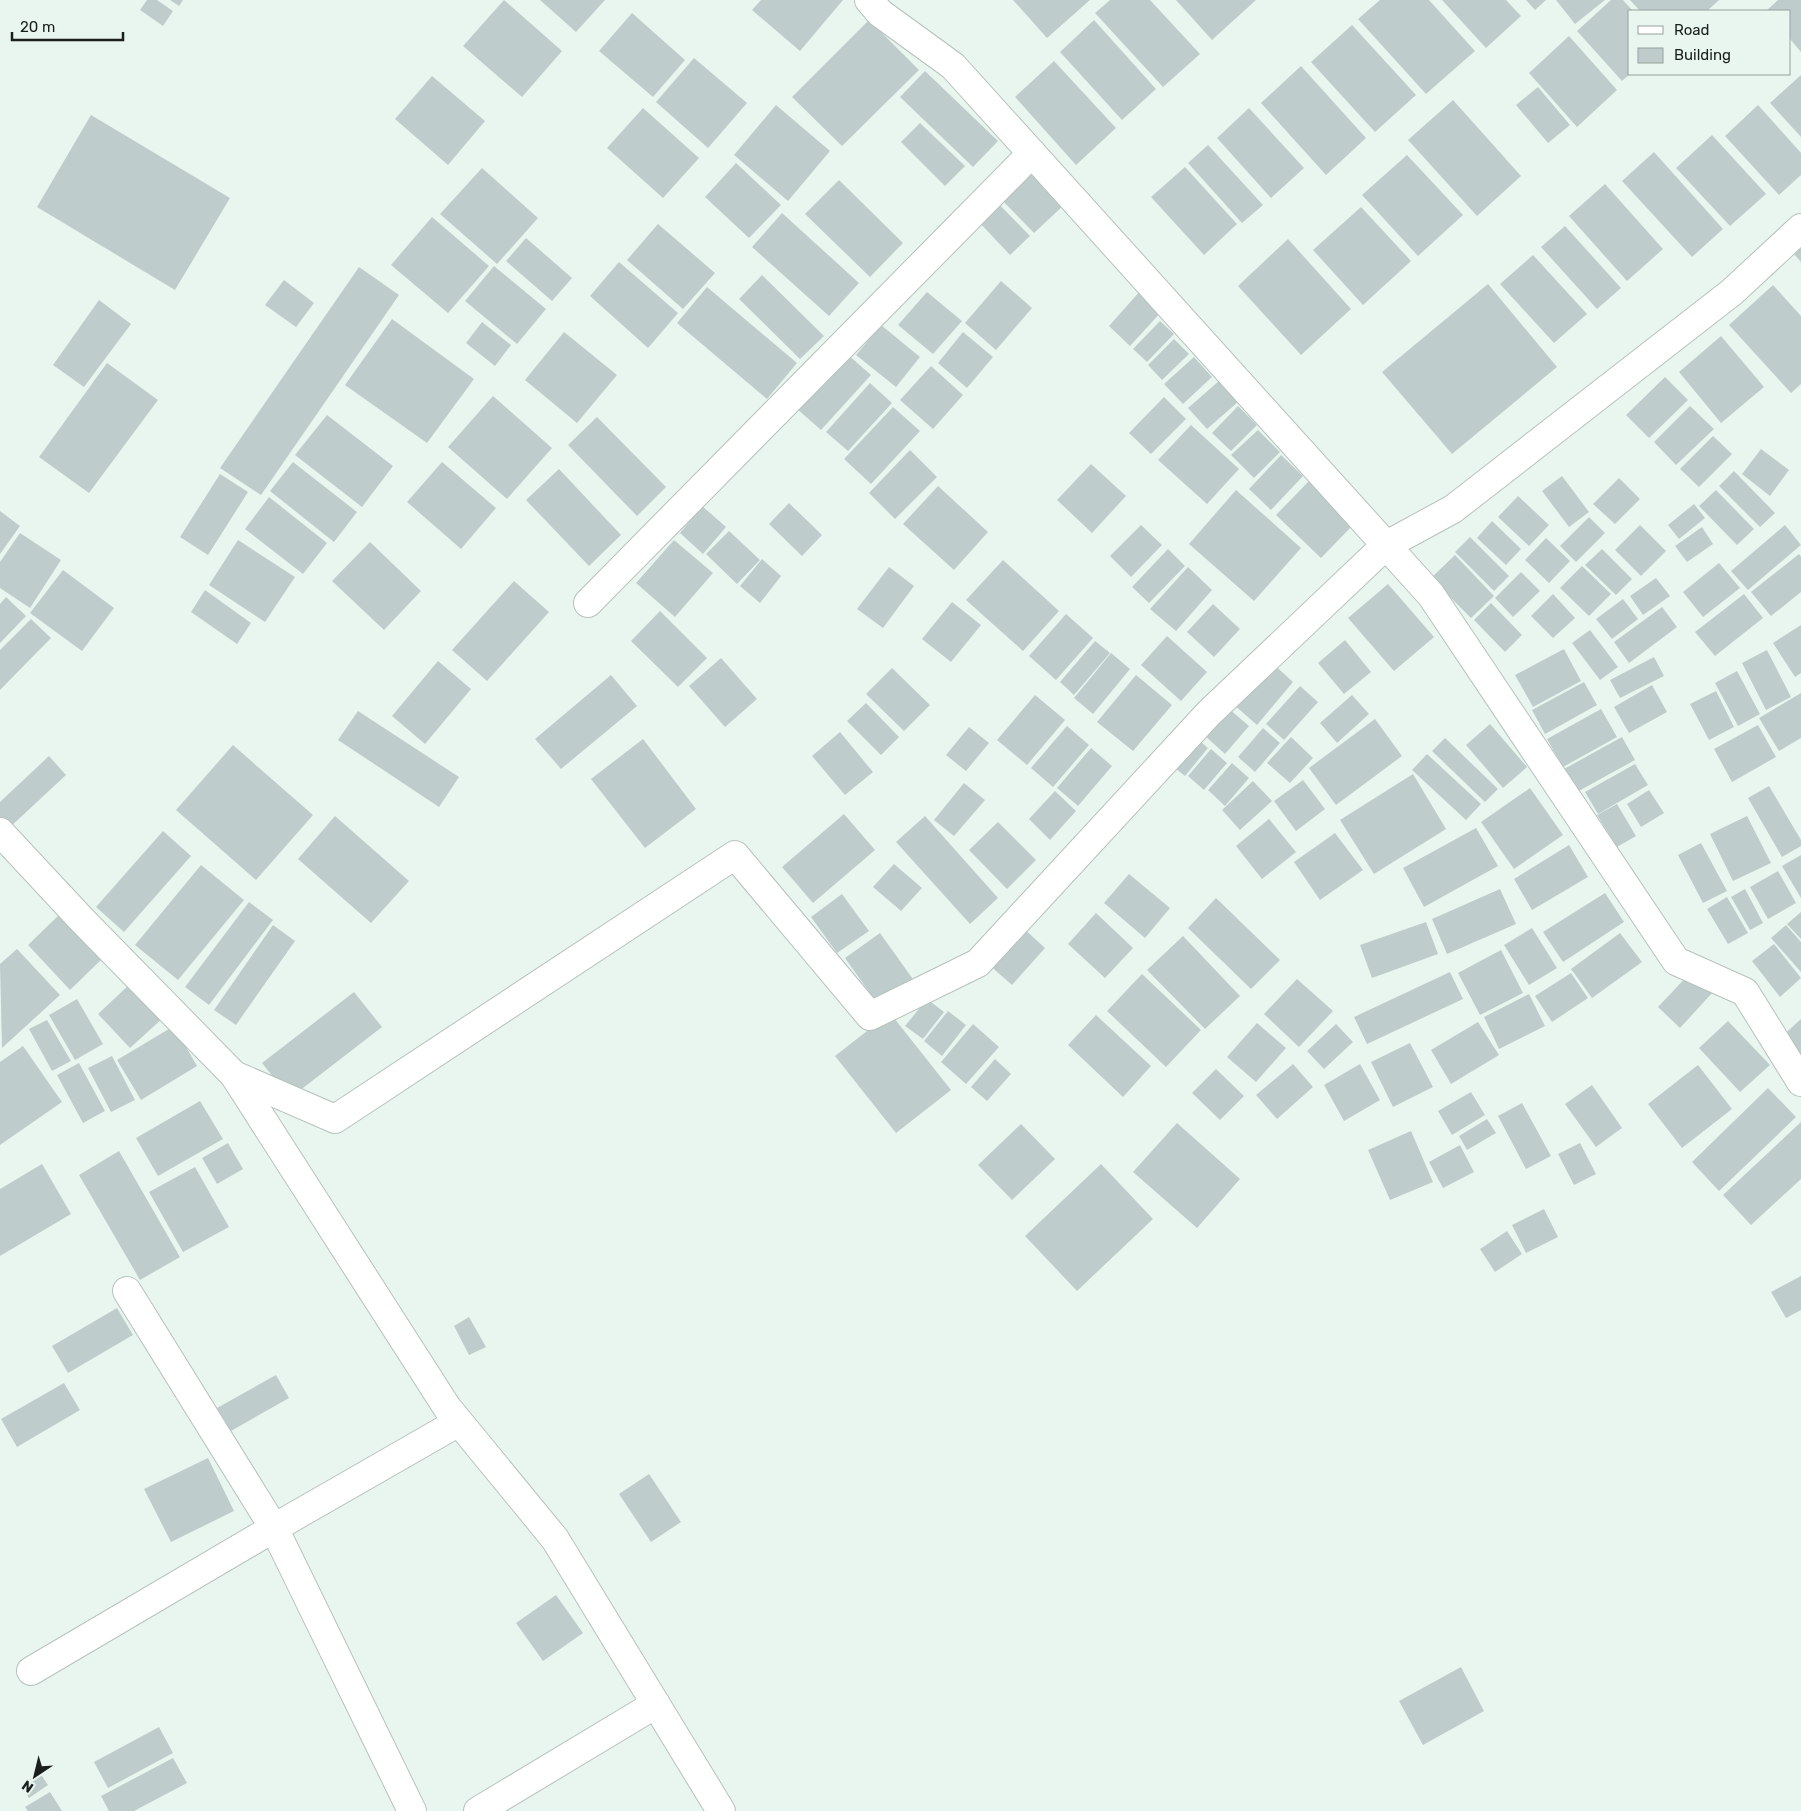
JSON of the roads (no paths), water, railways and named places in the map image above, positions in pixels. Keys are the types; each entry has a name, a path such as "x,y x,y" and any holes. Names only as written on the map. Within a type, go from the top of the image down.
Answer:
{"street":[{"path":"881,4 953,66 1430,595 1676,961 1746,992 1801,1082"},
{"path":"588,603 1032,153"},
{"path":"234,1075 335,1119 735,855 870,1016 978,963 1209,712 1385,546 1453,509 1732,292 1801,228"},
{"path":"4,844 83,921 234,1075 457,1423 31,1671"},
{"path":"127,1291 274,1528 412,1811"},
{"path":"450,1410 555,1539 721,1811"},
{"path":"478,1811 656,1704"}]}
